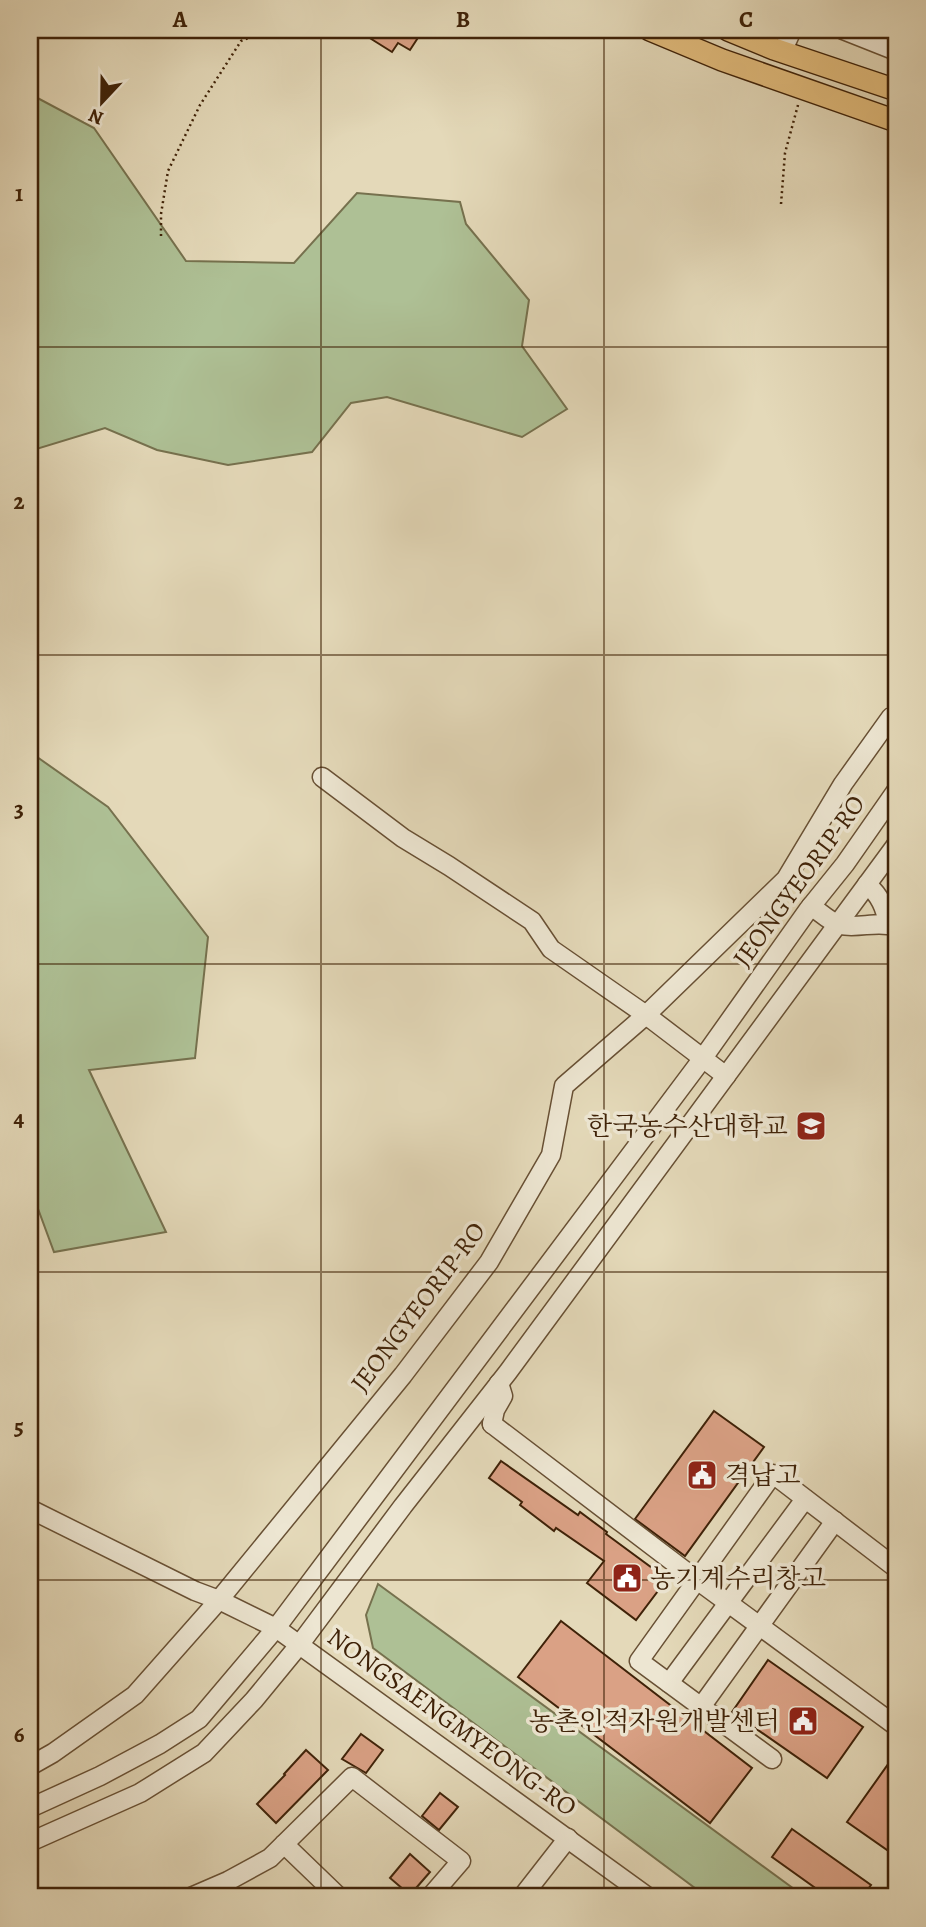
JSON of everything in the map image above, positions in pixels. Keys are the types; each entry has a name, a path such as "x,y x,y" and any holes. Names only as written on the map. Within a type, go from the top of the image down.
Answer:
{"main road":[{"path":"650,30 722,60 896,121"},
{"path":"728,30 782,52 896,90"}],"street":[{"path":"782,52 792,30"},
{"path":"843,30 896,51"},
{"name":"JEONGYEORIP-RO","path":"30,1766 53,1754 135,1695 219,1600 402,1375 489,1262 551,1155 564,1086 646,1015 786,879 843,785 894,715"},
{"path":"322,777 402,838 532,921 551,949 646,1015 726,1076"},
{"name":"JEONGYEORIP-RO","path":"30,1808 100,1776 160,1744 199,1719 276,1628 703,1058 896,791"},
{"path":"30,1842 140,1793 204,1753 254,1700 300,1644 499,1383 896,845"},
{"path":"811,906 837,924 892,925 879,895 867,884"},
{"path":"492,1424 495,1410 503,1396 499,1383"},
{"path":"454,1440 463,1443 476,1428 492,1424"},
{"path":"492,1424 696,1580 896,1726"},
{"path":"772,1759 639,1661 773,1474 896,1568"},
{"path":"669,1683 805,1499"},
{"name":"NONGSAENGMYEONG-RO","path":"30,1508 195,1591 276,1628 648,1897"},
{"path":"701,1707 835,1521"},
{"path":"191,1897 270,1858 352,1777 461,1861 430,1897"},
{"path":"522,1897 568,1838"},
{"path":"285,1844 339,1897"}],"path":[{"path":"161,236 161,214 169,171 200,105 241,41 267,30"},
{"path":"781,204 785,153 802,88"}],"green space":[{"path":"30,94 94,128 186,261 294,263 357,193 460,202 466,224 529,300 522,346 567,409 522,437 387,397 351,403 312,452 228,465 157,450 105,428 30,451"},
{"path":"30,752 108,807 208,937 195,1058 89,1070 166,1232 54,1252 30,1187"},
{"path":"378,1584 805,1897 707,1897 373,1648 366,1615"}],"building":[{"path":"357,30 423,30 410,50 398,43 392,52"},
{"path":"714,1411 764,1447 685,1556 635,1519"},
{"path":"501,1461 578,1515 580,1512 667,1579 636,1620 587,1583 604,1561 556,1528 554,1531 520,1505 522,1502 489,1478"},
{"path":"561,1621 752,1768 710,1823 518,1677"},
{"path":"768,1660 863,1727 827,1778 732,1712"},
{"path":"361,1734 383,1750 366,1773 342,1759"},
{"path":"306,1750 328,1770 276,1823 257,1804"},
{"path":"896,1753 896,1843 890,1852 847,1822"},
{"path":"440,1793 458,1807 439,1830 422,1816"},
{"path":"792,1829 871,1885 862,1897 828,1897 772,1857"},
{"path":"410,1854 430,1872 410,1895 390,1878"}],"place":[{"name":"한국농수산대학교","path":"811,1126"},
{"name":"격납고","path":"702,1475"},
{"name":"농기계수리창고","path":"627,1578"},
{"name":"농촌인적자원개발센터","path":"803,1721"}]}
